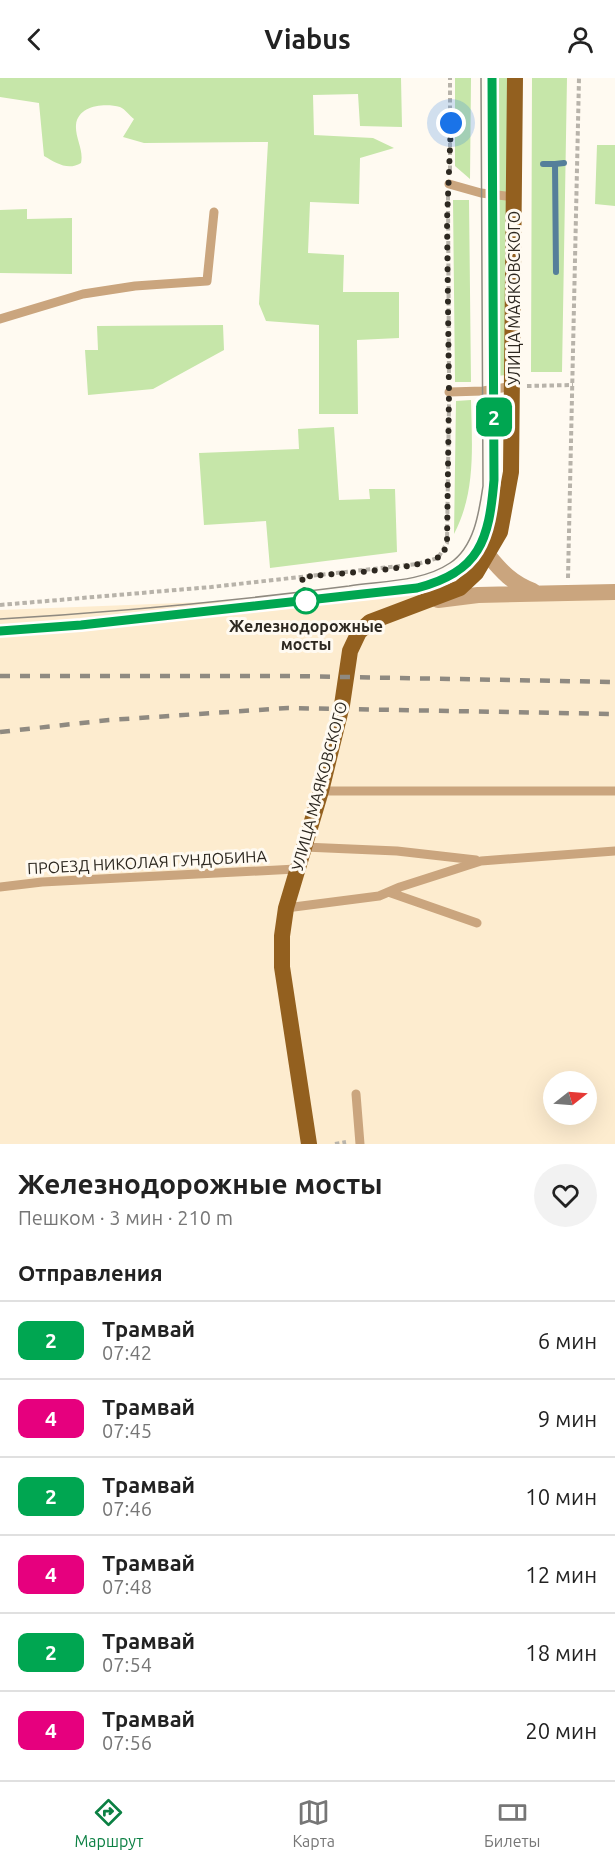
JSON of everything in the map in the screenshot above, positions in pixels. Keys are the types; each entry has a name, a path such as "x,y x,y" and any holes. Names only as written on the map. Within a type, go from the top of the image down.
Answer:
{"main road":[{"name":"УЛИЦА МАЯКОВСКОГО","path":"309,1144 282,967 286,908 321,792 354,641 370,622 460,588 488,555 500,532 508,503 514,386 515,78"}],"street":[{"path":"488,555 516,585 540,593"},
{"path":"414,604 468,596 615,592"}],"lane":[{"path":"449,184 481,193 515,197"},
{"path":"0,319 83,294 135,286 207,281 214,212"},
{"path":"449,392 483,391 514,386"},
{"path":"321,792 615,790"},
{"path":"304,847 397,851 481,861 615,851"},
{"path":"286,908 391,893 400,887 481,861"},
{"name":"ПРОЕЗД НИКОЛАЯ ГУНДОБИНА","path":"0,887 42,882 296,869"},
{"path":"391,893 477,923"},
{"path":"356,1094 356,1143"}],"path":[{"path":"0,605 222,586 417,564 438,558 444,552 447,543 449,392 450,78"},
{"path":"568,593 579,78"},
{"path":"514,386 573,385"},
{"path":"335,1144 356,1143"}],"shaded area":[{"path":"615,586 615,1144 0,1144 0,610"}],"green space":[{"path":"0,78 401,78 402,127 360,126 358,94 313,95 314,135 373,138 394,148 360,158 359,204 310,202 308,253 344,255 343,292 399,292 399,338 357,340 358,414 319,414 319,325 266,321 259,304 268,142 144,143 123,137 134,119 124,109 100,106 87,109 78,118 76,130 81,163 71,166 62,165 44,156 39,103 0,97"},
{"path":"455,78 471,78 470,179 455,166"},
{"path":"496,78 507,78 507,375 496,376"},
{"path":"532,78 567,78 562,372 531,372"},
{"path":"597,145 615,145 615,206 595,204"},
{"path":"453,200 469,200 471,382 455,382"},
{"path":"27,209 27,219 72,218 72,274 0,273 0,210"},
{"path":"223,325 224,350 153,389 88,395 85,350 98,350 97,326"},
{"path":"471,400 472,452 469,486 461,518 454,534 456,401"},
{"path":"334,427 339,500 370,499 369,489 395,489 397,552 270,568 266,521 204,525 199,453 299,449 298,429"}],"waterway":[{"path":"556,272 555,164 564,163"},
{"path":"543,164 555,164"}],"tram line":[{"path":"0,619 174,606 401,580 439,569 458,556 465,548 474,529 483,486 481,78"},
{"path":"0,631 81,625 417,588 438,581 467,563 484,536 493,480 492,78"},
{"name":"2","path":"0,631 81,625 417,588 440,582 453,576 464,567 482,542 487,528 494,480 492,78"}],"railway":[{"path":"0,676 292,676 615,682"},
{"path":"0,732 109,720 288,708 615,714"}],"place":[{"name":"Железнодорожные мосты","path":"306,601"}],"route":[{"path":"306,601 302,577 417,564 438,558 444,552 447,543 449,392 447,220 451,123"}]}
